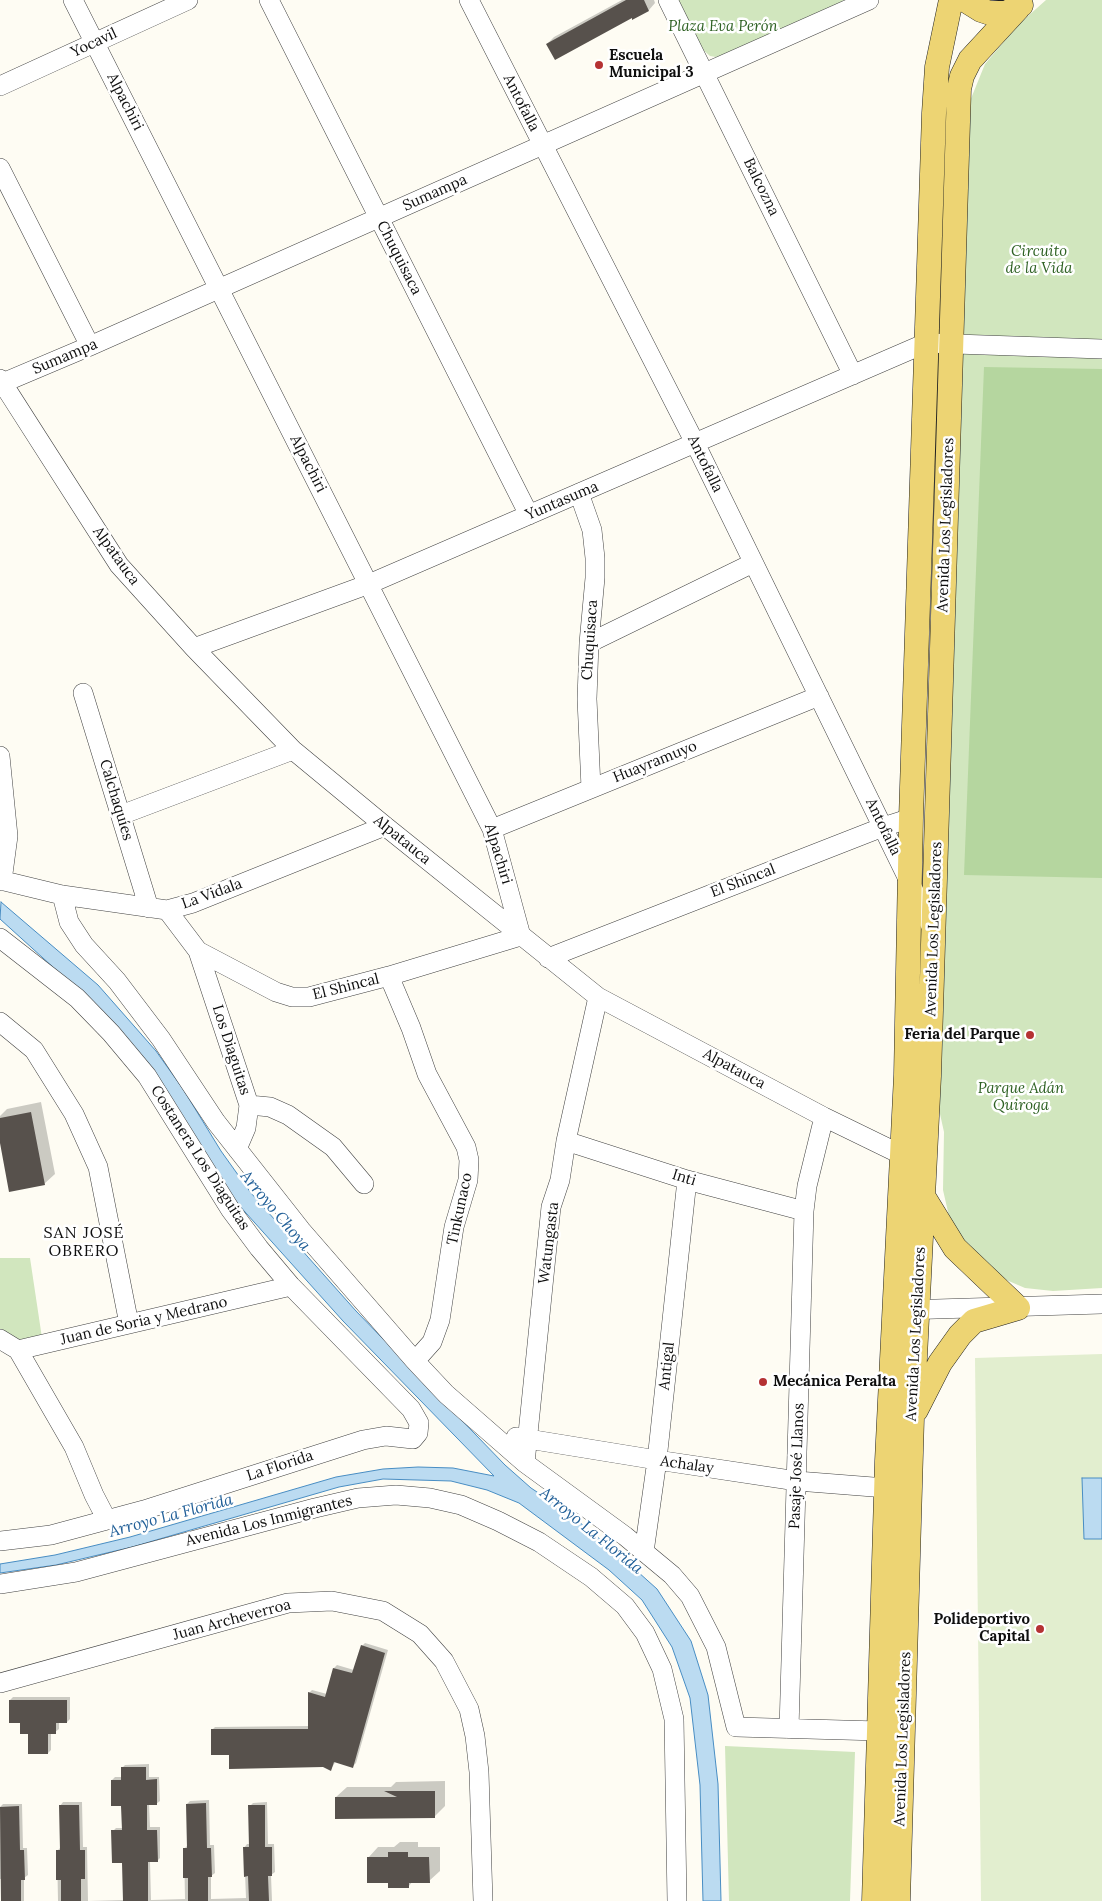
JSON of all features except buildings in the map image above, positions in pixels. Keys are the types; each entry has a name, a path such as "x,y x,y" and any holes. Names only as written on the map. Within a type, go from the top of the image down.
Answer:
{"main road":[{"name":"Avenida Los Legisladores","path":"874,1901 886,1488 905,1310 923,1196 913,1156 906,1075 911,818 937,67 951,0"},
{"path":"965,0 990,13 1008,12 1022,4"},
{"name":"Avenida Los Legisladores","path":"898,1901 912,1418 905,1310 913,1156 930,1066 959,89 962,76 970,60 1022,4"},
{"path":"912,1418 940,1363 960,1334 974,1321 1018,1308 955,1248 923,1196"}],"street":[{"name":"Alpachiri","path":"73,0 492,828 521,936"},
{"name":"Yocavil","path":"0,86 188,0"},
{"name":"Chuquisaca","path":"268,0 529,515"},
{"name":"Antofalla","path":"469,0 695,444 934,931"},
{"name":"Balcozna","path":"668,0 853,375"},
{"name":"Sumampa","path":"1,382 90,346 864,1"},
{"path":"0,168 90,346"},
{"path":"926,344 1102,349"},
{"name":"Yuntasuma","path":"194,648 368,584 926,344"},
{"name":"Alpatauca","path":"1,382 119,565 194,648 293,750 598,997 824,1116 913,1156"},
{"name":"Chuquisaca","path":"579,493 592,530 595,558 587,699 591,788"},
{"path":"589,643 753,563"},
{"name":"Calchaquíes","path":"83,693 121,815 158,909"},
{"name":"Huayramuyo","path":"492,828 819,696"},
{"path":"121,815 293,750"},
{"path":"0,756 8,836 0,881"},
{"name":"El Shincal","path":"548,958 883,827 911,818"},
{"name":"La Vidala","path":"0,881 62,895 158,909 193,904 385,826"},
{"path":"62,895 69,922 84,945 117,981 161,1039 216,1122 301,1230 415,1361 446,1394 525,1463 644,1552 672,1575 690,1596 716,1647 736,1727 879,1731"},
{"name":"El Shincal","path":"158,909 198,951 276,992 292,997 309,997 389,976 521,936"},
{"name":"Costanera Los Diaguitas","path":"0,938 77,998 111,1033 147,1076 230,1210 291,1286 411,1409"},
{"name":"Los Diaguitas","path":"198,951 249,1105 246,1128 237,1149"},
{"name":"Tinkunaco","path":"389,976 411,1028 427,1074 466,1147 469,1160 468,1180 454,1227 440,1320 432,1342 415,1361"},
{"name":"Watungasta","path":"525,1463 551,1207 560,1180 566,1140 598,997"},
{"path":"0,1022 34,1050 74,1114 98,1167 129,1324"},
{"path":"249,1105 270,1107 288,1115 333,1147 364,1184"},
{"name":"Pasaje José Llanos","path":"789,1729 804,1210 807,1186 824,1116"},
{"name":"Inti","path":"566,1140 687,1180 804,1210"},
{"name":"Antigal","path":"644,1552 657,1460 687,1180"},
{"name":"Juan de Soria y Medrano","path":"18,1350 291,1286"},
{"path":"905,1310 1102,1304"},
{"path":"0,1339 18,1350 74,1447 94,1495 107,1520"},
{"name":"La Florida","path":"0,1541 51,1535 107,1520 364,1440 386,1436 413,1439 418,1433 419,1423 411,1409"},
{"name":"Achalay","path":"489,1432 797,1481 886,1488"},
{"name":"Avenida Los Inmigrantes","path":"0,1584 76,1572 358,1498 396,1495 430,1498 460,1505 498,1521 539,1542 591,1577 624,1606 644,1634 662,1669 674,1719 678,1901"},
{"name":"Juan Archeverroa","path":"0,1683 288,1603 332,1601 383,1611 420,1634 444,1661 469,1709 475,1736 479,1772 483,1901"}],"green space":[{"name":"Plaza Eva Perón","path":"678,0 844,0 727,55 716,57 710,56 702,49"},
{"name":"Parque Adán Quiroga","path":"1046,0 1102,0 1102,1288 1053,1291 1025,1288 997,1276 974,1253 951,1225 943,1190 944,1132 938,1105 970,101 985,64 1018,25"},
{"path":"984,367 1102,369 1102,878 964,875"},
{"path":"0,1258 30,1258 42,1338 18,1342 12,1335 0,1330"},
{"name":"Polideportivo Capital","path":"1102,1354 1102,1901 981,1901 975,1358"},
{"path":"725,1746 855,1752 850,1901 729,1901"}],"water":[{"path":"1,902 98,985 156,1051 183,1089 221,1151 251,1193 356,1311 505,1465 531,1488 567,1512 657,1589 691,1641 708,1695 718,1784 721,1901 703,1901 700,1785 690,1698 672,1647 642,1600 609,1570 519,1503 487,1490 451,1481 383,1479 339,1487 132,1547 56,1565 0,1573 0,1564 55,1555 130,1537 336,1477 383,1469 418,1467 453,1468 494,1476 343,1321 237,1203 86,997 0,919"},
{"path":"1082,1478 1102,1478 1102,1539 1084,1539"}],"place":[{"name":"Escuela Municipal 3","path":"599,65"},
{"name":"Feria del Parque","path":"1030,1035"},
{"name":"Mecánica Peralta","path":"763,1382"},
{"name":"Polideportivo Capital","path":"1040,1629"}],"district":[{"name":"SAN JOSÉ OBRERO","path":"84,1242"}],"park label":[{"name":"Circuito de la Vida","path":"1039,260"}],"water label":[{"name":"Arroyo Choya","path":"275,1211"},
{"name":"Arroyo La Florida","path":"171,1516"},
{"name":"Arroyo La Florida","path":"591,1531"}]}
